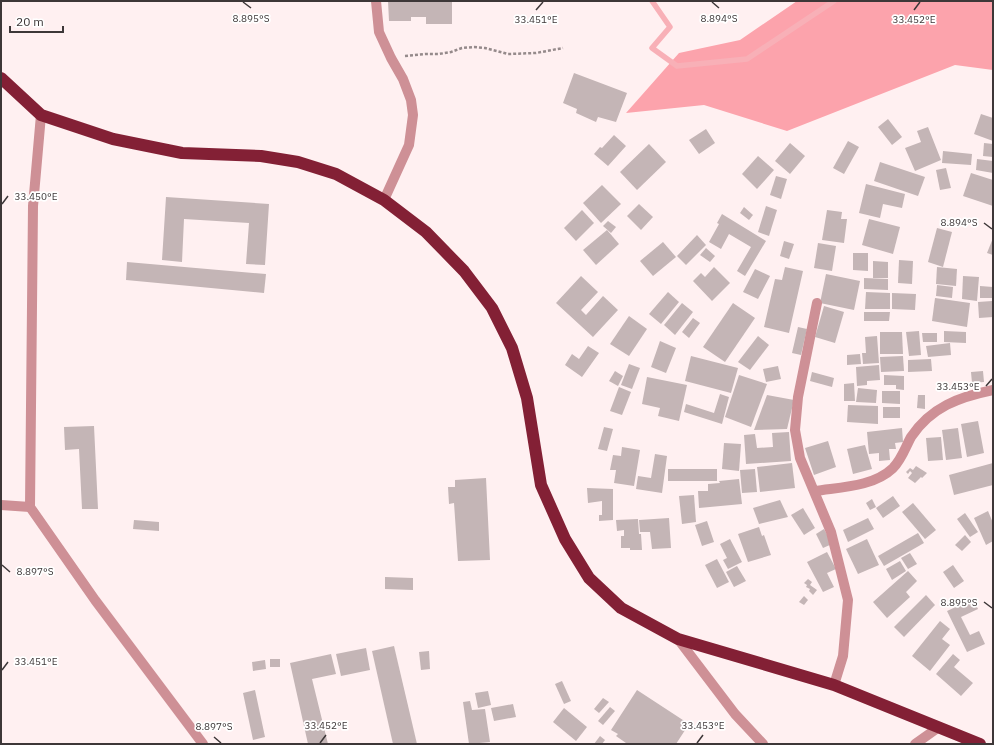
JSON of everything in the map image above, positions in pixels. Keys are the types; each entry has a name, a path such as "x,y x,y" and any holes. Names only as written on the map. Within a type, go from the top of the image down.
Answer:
{"highway":[{"path":"1,78 41,115 113,139 182,153 261,156 298,162 336,174 384,200 426,232 464,272 492,308 512,348 527,398 541,485 565,539 589,578 622,608 678,639 834,685 980,744"}],"street":[{"path":"376,1 379,32 403,79 411,100 413,115 409,145 384,200"},
{"path":"41,115 33,206 30,507 95,600 203,744"},
{"path":"817,303 798,397 795,430 800,458 831,532 848,600 843,656 834,685"},
{"path":"815,491 875,480 892,469 903,455 911,438 927,417 948,403 978,393 993,390"},
{"path":"1,505 30,507"},
{"path":"678,639 736,714 763,744"},
{"path":"915,744 939,727"}],"path":[{"path":"391,58 439,54 462,48 474,47 485,48 508,54 536,53 563,48"}],"shaded area":[{"path":"797,1 993,1 993,70 955,65 787,131 704,105 626,113 679,53 740,40"}],"building":[{"path":"388,1 452,1 452,24 426,24 426,17 411,17 411,21 389,21"},
{"path":"574,73 627,93 616,122 598,117 596,122 576,113 577,109 563,103"},
{"path":"981,114 993,118 993,141 974,134"},
{"path":"888,119 902,137 892,145 878,127"},
{"path":"928,127 941,160 915,171 905,148 921,142 917,131"},
{"path":"706,129 715,143 699,154 689,140"},
{"path":"614,135 626,146 608,166 594,154"},
{"path":"848,141 859,147 844,174 833,168"},
{"path":"790,143 805,156 790,174 775,161"},
{"path":"984,143 993,144 993,157 983,156"},
{"path":"649,144 666,162 637,190 620,172"},
{"path":"943,151 972,154 971,165 942,163"},
{"path":"758,156 774,170 757,189 742,174"},
{"path":"977,159 993,161 993,173 976,170"},
{"path":"880,162 925,177 918,196 874,181"},
{"path":"946,168 951,188 940,190 936,170"},
{"path":"971,173 993,180 993,206 963,196"},
{"path":"776,176 787,179 781,199 770,195"},
{"path":"866,184 905,194 902,208 883,204 880,218 859,213"},
{"path":"602,185 621,204 601,223 583,203"},
{"path":"166,197 269,204 265,265 246,264 249,223 184,219 182,262 162,260"},
{"path":"639,204 653,217 641,230 627,216"},
{"path":"766,206 777,210 769,236 758,232"},
{"path":"744,207 753,215 749,220 740,213"},
{"path":"582,210 594,223 576,241 564,228"},
{"path":"827,210 842,212 841,219 847,219 844,243 822,240"},
{"path":"722,214 766,241 745,276 737,271 751,247 729,234 721,249 709,242 719,224 717,223"},
{"path":"869,219 900,227 893,254 862,245"},
{"path":"608,221 616,227 611,233 603,226"},
{"path":"937,228 952,232 943,267 928,262"},
{"path":"607,230 619,244 596,265 583,250"},
{"path":"697,235 706,245 686,265 677,256"},
{"path":"993,238 993,255 987,253"},
{"path":"784,241 794,244 789,259 780,256"},
{"path":"663,242 676,257 653,276 640,261"},
{"path":"818,243 836,246 832,271 814,268"},
{"path":"706,248 715,256 710,262 700,255"},
{"path":"853,253 868,253 868,271 853,270"},
{"path":"899,260 913,261 912,284 898,283"},
{"path":"873,261 888,262 888,278 873,278"},
{"path":"127,262 266,274 264,293 126,280"},
{"path":"714,267 730,283 712,301 693,281 701,273 705,277"},
{"path":"785,267 803,271 789,333 764,327 775,279 782,280"},
{"path":"937,267 957,269 956,286 936,284"},
{"path":"755,269 770,276 758,299 743,292"},
{"path":"826,274 860,281 854,310 820,303"},
{"path":"581,276 598,292 581,310 586,315 603,296 618,310 593,337 556,303"},
{"path":"963,276 979,277 977,301 962,299"},
{"path":"864,278 888,279 888,290 864,289"},
{"path":"937,285 953,287 952,298 936,296"},
{"path":"980,286 993,287 993,298 980,298"},
{"path":"668,292 679,302 661,324 649,314"},
{"path":"866,292 890,293 890,309 865,309"},
{"path":"892,293 916,294 915,310 892,309"},
{"path":"935,298 970,303 967,327 932,321"},
{"path":"992,301 993,317 979,318 978,302"},
{"path":"682,303 693,312 675,335 664,325"},
{"path":"733,303 755,318 725,362 703,347"},
{"path":"824,306 844,312 835,343 815,337"},
{"path":"864,312 890,312 889,321 864,321"},
{"path":"629,316 647,329 629,356 610,344"},
{"path":"693,318 700,323 689,338 682,332"},
{"path":"798,327 807,329 801,355 792,353"},
{"path":"919,331 921,355 909,356 906,332"},
{"path":"944,331 966,332 966,343 944,342"},
{"path":"880,332 902,332 903,354 880,354"},
{"path":"922,333 937,333 937,342 923,342"},
{"path":"758,336 769,345 750,370 738,362"},
{"path":"877,336 879,363 863,364 862,353 866,353 865,337"},
{"path":"660,341 676,348 666,373 651,367"},
{"path":"950,343 951,355 928,357 926,346"},
{"path":"588,346 599,353 582,377 565,365 572,354 579,359"},
{"path":"860,354 861,364 847,365 847,355"},
{"path":"691,356 738,368 731,393 685,381"},
{"path":"903,356 904,371 881,372 880,357"},
{"path":"931,359 932,371 908,372 908,360"},
{"path":"629,364 640,368 632,389 621,385"},
{"path":"879,365 880,380 867,381 867,385 857,386 856,367"},
{"path":"778,366 781,379 766,382 763,369"},
{"path":"615,371 623,376 618,386 609,381"},
{"path":"983,371 984,382 972,383 971,372"},
{"path":"812,372 834,378 832,387 810,381"},
{"path":"739,375 767,384 751,427 725,417"},
{"path":"884,375 904,376 904,390 896,389 896,385 884,385"},
{"path":"647,377 687,385 679,421 658,416 660,408 642,404"},
{"path":"854,383 855,401 844,401 844,384"},
{"path":"619,387 631,392 622,415 610,411"},
{"path":"858,388 877,390 876,403 856,402"},
{"path":"882,391 900,391 900,404 882,403"},
{"path":"720,394 729,397 722,424 684,412 686,404 714,413"},
{"path":"767,395 794,400 787,429 754,430"},
{"path":"918,395 925,395 925,409 917,408"},
{"path":"848,405 878,406 878,424 847,422"},
{"path":"883,407 900,407 900,418 883,418"},
{"path":"978,421 984,453 967,457 961,424"},
{"path":"94,426 98,509 82,509 79,449 65,450 64,427"},
{"path":"604,427 613,429 607,451 598,449"},
{"path":"902,428 903,442 895,443 896,449 889,449 890,460 879,461 879,453 869,454 867,432"},
{"path":"958,428 962,458 946,460 942,430"},
{"path":"789,432 791,461 746,464 744,435 755,434 757,448 773,447 772,433"},
{"path":"941,437 943,460 928,461 926,438"},
{"path":"828,441 836,467 814,475 805,448"},
{"path":"724,443 741,444 739,471 722,469"},
{"path":"865,445 872,469 853,474 847,449"},
{"path":"622,447 640,450 634,486 614,483 616,470 610,470 613,455 621,456"},
{"path":"655,454 667,456 662,493 636,489 638,476 651,478"},
{"path":"792,463 795,488 760,492 757,467"},
{"path":"993,463 993,485 954,495 949,475"},
{"path":"916,466 927,473 915,483 908,478 912,473 910,471 908,474 906,472 910,468 913,470"},
{"path":"668,469 717,469 717,481 668,481"},
{"path":"755,469 757,492 742,493 740,470"},
{"path":"486,478 490,560 458,561 454,503 449,504 448,487 455,487 455,480"},
{"path":"739,479 742,504 699,508 698,491 708,491 708,484 720,483 719,481"},
{"path":"587,488 613,489 613,520 599,521 599,515 602,515 602,501 588,503"},
{"path":"694,495 696,522 682,524 679,496"},
{"path":"893,496 900,506 883,518 876,508"},
{"path":"872,499 876,507 870,510 866,503"},
{"path":"780,500 788,517 759,524 753,508"},
{"path":"913,503 936,530 925,539 902,512"},
{"path":"803,508 815,528 804,535 791,515"},
{"path":"988,511 993,523 993,541 986,545 974,518"},
{"path":"965,513 978,532 970,537 957,519"},
{"path":"669,518 671,548 652,549 650,532 640,532 639,520"},
{"path":"868,518 874,529 848,542 843,530"},
{"path":"638,519 642,550 621,548 621,536 624,536 624,530 617,531 616,520"},
{"path":"134,520 159,522 159,531 133,529"},
{"path":"707,521 714,542 702,546 695,525"},
{"path":"759,527 762,536 764,535 771,555 748,562 738,534"},
{"path":"824,529 832,544 823,548 816,534"},
{"path":"918,533 924,543 884,566 878,556"},
{"path":"965,535 971,542 962,551 955,545"},
{"path":"730,539 742,562 728,569 723,560 727,558 720,544"},
{"path":"867,539 879,565 858,574 846,549"},
{"path":"827,552 836,569 827,573 834,587 823,592 807,562"},
{"path":"910,553 917,564 908,569 901,558"},
{"path":"717,559 729,582 717,588 705,565"},
{"path":"900,561 906,571 892,580 886,569"},
{"path":"953,565 964,581 954,588 943,572"},
{"path":"737,566 746,581 734,587 726,572"},
{"path":"908,571 917,581 906,592 910,597 887,618 873,602"},
{"path":"385,577 413,578 413,590 385,589"},
{"path":"808,579 812,582 810,585 817,590 813,595 804,583"},
{"path":"926,595 935,605 904,637 894,627"},
{"path":"804,596 808,600 804,605 799,602"},
{"path":"973,599 978,609 961,617 970,635 979,631 985,644 967,652 947,611"},
{"path":"940,621 950,629 942,639 950,645 930,671 912,656"},
{"path":"394,646 417,744 393,744 372,651"},
{"path":"366,648 370,670 341,676 336,654"},
{"path":"429,651 430,669 421,670 419,652"},
{"path":"331,654 336,674 312,679 328,744 308,744 290,663"},
{"path":"953,654 960,660 954,667 973,683 961,696 936,674"},
{"path":"270,659 280,659 280,667 270,667"},
{"path":"265,660 266,669 253,671 252,662"},
{"path":"562,681 571,701 564,704 555,684"},
{"path":"255,690 265,737 253,740 243,693"},
{"path":"637,690 689,724 676,744 626,744 616,736 618,734 611,730"},
{"path":"488,691 491,705 478,708 475,693"},
{"path":"603,698 609,702 599,713 594,709"},
{"path":"470,701 472,710 485,709 490,742 469,744 463,702"},
{"path":"513,704 516,717 494,721 491,708"},
{"path":"610,707 615,711 603,725 598,721"},
{"path":"564,708 587,727 576,741 553,722"},
{"path":"600,736 605,740 602,744 594,744"}],"waterway":[{"path":"652,1 670,27 652,48 677,66 747,59 834,1"}]}
